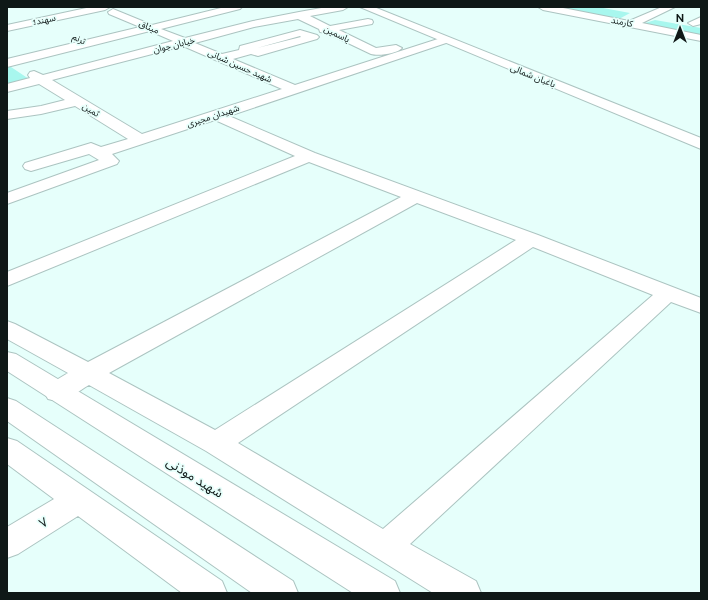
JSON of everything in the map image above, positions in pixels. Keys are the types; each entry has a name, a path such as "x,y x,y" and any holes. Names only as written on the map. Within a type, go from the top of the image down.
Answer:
{"street":[{"path":"9,61 237,7"},
{"name":"یاسمین","path":"282,7 375,52 442,41"},
{"name":"خیابان جوان","path":"7,88 299,14 342,7"},
{"name":"باغبان شمالی","path":"365,7 442,41 701,144"},
{"name":"باغبان شمالی","path":"390,7 590,85"},
{"name":"کارمند","path":"543,7 701,38"},
{"path":"630,24 670,7"},
{"name":"میثاق","path":"109,9 185,42"},
{"name":"1سهند","path":"7,28 109,9"},
{"name":"ترنم","path":"40,21 60,30"},
{"path":"222,58 251,50 258,52 313,37 305,35 327,29 368,22"},
{"name":"ترنم","path":"74,37 119,59"},
{"name":"شهیدان مجیری","path":"100,153 442,41"},
{"name":"شهید حسین شبانی","path":"185,42 294,89"},
{"name":"ثمین","path":"9,61 141,140"},
{"path":"7,114 41,110 76,101"},
{"path":"7,126 33,116 41,110"},
{"path":"215,115 309,156 531,239 701,306"},
{"path":"7,199 112,161 91,148 30,166"},
{"path":"7,280 309,156"},
{"path":"57,392 87,374 416,196"},
{"path":"216,443 531,239"},
{"path":"385,547 668,294"},
{"path":"7,329 216,443 385,547 464,593"},
{"name":"شهید موذنی","path":"7,360 383,593"},
{"path":"7,408 281,593"},
{"path":"7,449 210,593"},
{"name":"۷","path":"7,544 79,500"}],"shaded area":[{"path":"547,7 598,7 630,13 619,19"},
{"path":"655,20 701,28 701,35 642,24"},
{"path":"8,65 29,79 7,84"}]}
